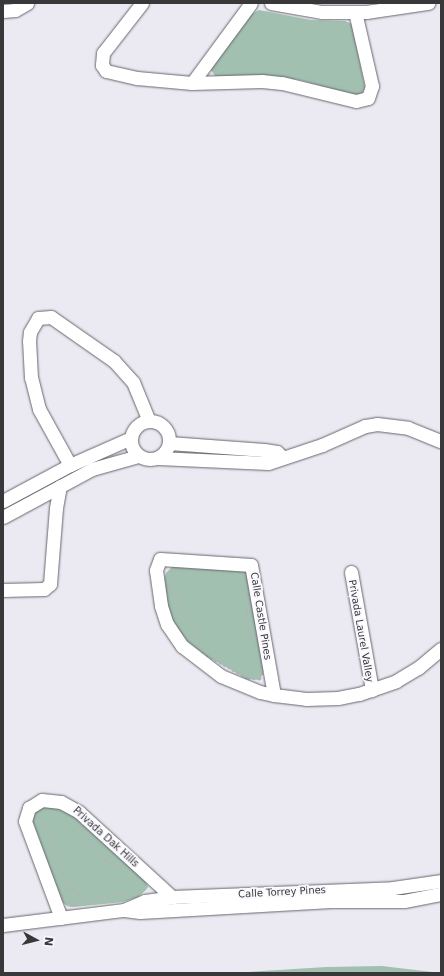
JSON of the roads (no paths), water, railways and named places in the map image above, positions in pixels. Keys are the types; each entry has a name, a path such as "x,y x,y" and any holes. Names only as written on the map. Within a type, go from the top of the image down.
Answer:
{"street":[{"path":"142,3 103,53 102,65 106,71 113,74 192,83 262,81 282,83 346,100 363,101 368,98 372,86 355,12"},
{"path":"192,83 251,3"},
{"path":"271,3 322,12 355,12 405,8 428,3"},
{"path":"3,11 25,4"},
{"path":"70,465 39,409 31,378 28,341 30,332 38,318 51,317 114,361 133,382 149,421"},
{"path":"158,458 163,454 169,443 166,430 155,422 149,421 137,426 131,438 131,445 138,456 144,459 158,458 259,463 275,461 282,457 322,445 365,426 377,424 408,428 441,441"},
{"path":"3,501 70,465 131,438"},
{"path":"169,443 264,450 277,452 282,457"},
{"path":"3,517 60,486 103,465 138,456"},
{"path":"3,590 44,589 50,584 56,508 60,486"},
{"name":"Calle Castle Pines","path":"274,695 251,565 160,559 156,570 161,606 168,624 182,646 221,676 245,687 274,695 322,699 372,690 418,668 441,649"},
{"name":"Privada Laurel Valley","path":"350,572 372,690"},
{"name":"Privada Dak Hills","path":"61,918 25,821 29,808 42,800 61,802 79,812 172,897"},
{"name":"Calle Torrey Pines","path":"124,910 145,901 172,897 393,888 441,880"},
{"name":"Calle Torrey Pines","path":"3,924 124,910 140,912 331,901 404,901 441,894"}]}
